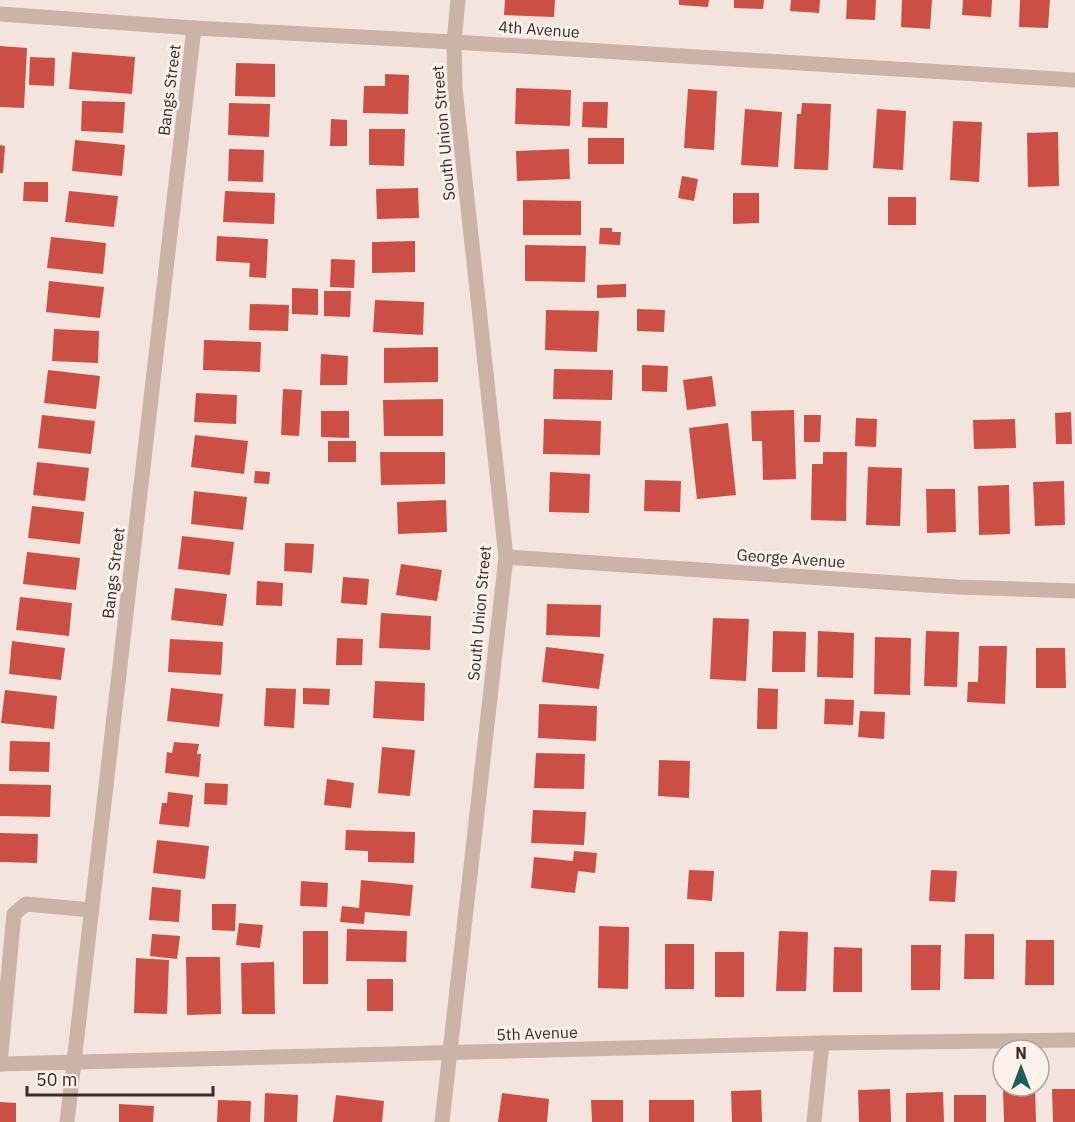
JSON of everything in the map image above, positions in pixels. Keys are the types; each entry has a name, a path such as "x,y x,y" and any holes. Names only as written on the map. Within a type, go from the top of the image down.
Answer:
{"street":[{"name":"South Union Street","path":"442,1122 506,557 455,88 454,42 458,0"},
{"name":"4th Avenue","path":"0,14 194,28 1075,80"},
{"name":"Bangs Street","path":"67,1122 194,28"},
{"name":"George Avenue","path":"506,557 957,587 1075,591"},
{"path":"0,1064 14,914 26,904 92,910"},
{"name":"5th Avenue","path":"0,1064 822,1043 1075,1040"},
{"path":"814,1122 822,1043"}],"building":[{"path":"505,0 555,0 554,17 504,15"},
{"path":"679,0 709,0 708,7 679,5"},
{"path":"734,0 764,0 763,9 734,8"},
{"path":"791,0 820,0 819,13 790,11"},
{"path":"847,0 876,0 875,20 846,19"},
{"path":"902,0 932,0 930,29 901,27"},
{"path":"963,0 992,0 991,17 962,15"},
{"path":"1020,0 1050,0 1048,28 1019,27"},
{"path":"0,46 27,48 24,108 0,107"},
{"path":"72,52 135,57 132,94 69,89"},
{"path":"30,57 55,58 54,86 29,85"},
{"path":"236,63 275,64 275,97 235,96"},
{"path":"385,74 409,75 408,114 363,113 364,86 385,86"},
{"path":"516,88 571,90 570,126 515,124"},
{"path":"688,89 717,91 714,150 684,148"},
{"path":"82,101 125,102 123,133 81,131"},
{"path":"583,102 608,102 607,128 582,127"},
{"path":"229,103 270,104 269,137 228,135"},
{"path":"802,103 831,104 828,170 794,169 797,114 801,114"},
{"path":"745,109 782,112 778,167 741,165"},
{"path":"877,109 906,111 903,170 873,168"},
{"path":"331,119 347,120 347,146 330,146"},
{"path":"953,121 982,122 979,182 950,180"},
{"path":"369,129 405,129 404,166 369,165"},
{"path":"1058,132 1059,186 1028,187 1027,133"},
{"path":"588,138 624,138 624,164 588,164"},
{"path":"75,140 125,145 122,176 72,171"},
{"path":"0,145 5,146 3,173 0,173"},
{"path":"229,149 264,150 263,182 228,181"},
{"path":"569,149 570,179 517,181 516,151"},
{"path":"682,176 698,179 694,201 678,198"},
{"path":"24,182 48,182 48,202 23,201"},
{"path":"418,188 419,218 377,219 376,189"},
{"path":"69,191 118,196 114,227 65,222"},
{"path":"225,191 275,193 274,224 223,222"},
{"path":"733,193 759,193 759,223 733,224"},
{"path":"888,197 916,197 916,225 888,225"},
{"path":"523,200 581,201 581,235 523,235"},
{"path":"600,228 612,228 612,232 621,232 620,245 599,244"},
{"path":"217,236 268,239 266,278 249,277 250,263 216,261"},
{"path":"51,237 106,243 103,274 47,268"},
{"path":"415,241 415,272 372,273 372,242"},
{"path":"525,245 586,246 585,282 525,281"},
{"path":"331,259 355,260 354,288 330,287"},
{"path":"49,281 104,287 100,318 46,312"},
{"path":"626,284 626,297 597,298 597,285"},
{"path":"292,288 318,289 318,315 292,314"},
{"path":"324,291 351,291 350,317 324,316"},
{"path":"375,300 424,302 423,335 373,332"},
{"path":"250,304 289,305 288,331 249,330"},
{"path":"637,309 665,310 664,332 637,331"},
{"path":"546,310 599,311 597,352 545,350"},
{"path":"54,329 99,331 98,363 52,361"},
{"path":"204,340 261,342 260,372 203,370"},
{"path":"438,347 438,382 384,383 384,348"},
{"path":"321,354 348,356 347,385 320,385"},
{"path":"642,365 668,366 667,392 642,391"},
{"path":"554,369 613,370 612,400 553,399"},
{"path":"48,370 100,376 96,409 44,403"},
{"path":"712,376 716,406 687,410 683,380"},
{"path":"283,389 302,390 299,436 281,435"},
{"path":"196,393 237,395 236,424 194,422"},
{"path":"443,399 443,436 384,436 383,400"},
{"path":"794,410 796,479 763,480 762,441 752,441 751,411"},
{"path":"321,411 349,411 349,438 321,437"},
{"path":"1071,412 1072,444 1056,444 1055,413"},
{"path":"42,415 95,421 91,454 38,448"},
{"path":"804,415 821,415 820,442 804,442"},
{"path":"856,418 877,419 876,447 855,446"},
{"path":"544,419 601,421 600,455 543,454"},
{"path":"1015,419 1016,448 974,449 973,420"},
{"path":"728,423 736,495 697,499 689,428"},
{"path":"195,435 248,441 244,474 191,467"},
{"path":"328,441 356,441 356,462 328,462"},
{"path":"380,452 445,452 445,484 381,485"},
{"path":"823,452 847,452 846,521 811,520 812,464 823,464"},
{"path":"37,462 89,468 85,501 33,495"},
{"path":"868,467 902,468 900,526 866,525"},
{"path":"255,471 270,472 269,484 254,483"},
{"path":"550,472 590,474 589,513 549,512"},
{"path":"645,480 681,481 680,512 644,511"},
{"path":"1064,481 1065,525 1035,526 1033,482"},
{"path":"1009,485 1010,534 979,535 978,486"},
{"path":"926,489 955,489 956,532 927,533"},
{"path":"194,491 247,497 243,530 191,524"},
{"path":"446,500 447,532 398,534 397,502"},
{"path":"32,506 84,512 80,544 28,538"},
{"path":"182,536 234,542 230,575 178,569"},
{"path":"285,543 314,544 312,573 284,571"},
{"path":"27,552 80,558 76,590 23,584"},
{"path":"401,564 442,570 437,601 396,595"},
{"path":"343,577 369,579 367,605 341,603"},
{"path":"257,581 283,583 282,606 256,605"},
{"path":"175,588 227,594 223,626 171,620"},
{"path":"20,597 72,603 69,636 16,630"},
{"path":"547,604 601,605 600,637 546,635"},
{"path":"381,613 431,616 430,650 379,648"},
{"path":"713,618 749,619 746,681 710,679"},
{"path":"773,631 806,632 805,672 772,672"},
{"path":"818,631 854,633 853,678 817,677"},
{"path":"926,631 959,632 957,687 924,686"},
{"path":"875,637 911,638 910,695 874,694"},
{"path":"337,638 363,639 362,665 336,665"},
{"path":"170,639 223,642 221,675 168,672"},
{"path":"12,641 65,648 61,680 9,674"},
{"path":"979,646 1007,646 1005,704 967,702 968,682 978,682"},
{"path":"546,647 604,654 599,689 542,682"},
{"path":"1036,648 1065,648 1066,688 1036,688"},
{"path":"375,681 425,683 424,721 373,718"},
{"path":"171,688 223,694 219,727 167,721"},
{"path":"266,688 296,689 294,728 264,726"},
{"path":"303,688 330,689 329,705 303,704"},
{"path":"758,688 778,689 777,729 757,729"},
{"path":"5,690 57,696 54,729 1,723"},
{"path":"825,699 854,700 853,725 824,724"},
{"path":"539,704 597,706 596,741 538,738"},
{"path":"860,711 885,712 884,739 858,737"},
{"path":"10,741 50,742 49,772 9,771"},
{"path":"174,742 199,744 197,754 201,754 199,777 165,773 167,752 172,753"},
{"path":"382,747 415,750 410,796 378,793"},
{"path":"536,753 585,754 584,789 534,788"},
{"path":"659,760 690,761 689,798 658,796"},
{"path":"327,779 354,783 351,808 324,805"},
{"path":"205,783 228,784 227,805 204,804"},
{"path":"0,784 51,785 50,817 0,816"},
{"path":"168,792 193,795 189,827 159,824 162,803 167,803"},
{"path":"533,810 586,812 584,845 531,843"},
{"path":"346,830 415,832 414,863 368,862 368,851 345,850"},
{"path":"0,833 38,834 37,863 0,862"},
{"path":"157,840 209,846 205,879 153,873"},
{"path":"574,851 597,853 595,873 578,871 575,893 531,888 534,857 573,861"},
{"path":"689,870 714,871 712,901 687,899"},
{"path":"931,870 957,871 955,902 929,901"},
{"path":"361,880 413,885 410,916 365,912 364,924 340,922 342,906 359,908"},
{"path":"301,881 328,883 327,907 300,906"},
{"path":"152,887 181,890 179,922 149,920"},
{"path":"212,904 236,904 235,931 212,930"},
{"path":"239,923 263,925 260,948 236,945"},
{"path":"599,926 629,927 628,989 598,988"},
{"path":"347,929 407,931 406,962 346,961"},
{"path":"303,931 328,931 328,984 303,984"},
{"path":"779,931 808,932 806,991 776,991"},
{"path":"152,934 180,936 177,959 150,956"},
{"path":"965,934 994,934 994,979 964,979"},
{"path":"1026,940 1054,940 1054,985 1025,985"},
{"path":"665,944 694,944 694,989 665,989"},
{"path":"911,945 941,945 940,990 911,990"},
{"path":"834,947 862,948 862,992 833,992"},
{"path":"715,952 744,952 744,997 715,997"},
{"path":"186,957 220,957 221,1014 187,1015"},
{"path":"136,958 169,960 167,1014 134,1013"},
{"path":"274,962 275,1014 242,1014 241,963"},
{"path":"367,979 393,979 393,1011 367,1011"},
{"path":"890,1089 891,1122 859,1122 858,1090"},
{"path":"1052,1089 1075,1089 1075,1122 1053,1122"},
{"path":"761,1090 762,1122 732,1122 731,1091"},
{"path":"943,1092 944,1122 906,1122 906,1093"},
{"path":"265,1093 298,1095 297,1122 264,1122"},
{"path":"502,1093 549,1099 547,1122 498,1122"},
{"path":"336,1095 384,1101 382,1122 333,1122"},
{"path":"954,1095 986,1095 986,1122 954,1122"},
{"path":"1003,1098 1035,1098 1036,1122 1004,1122"},
{"path":"218,1100 251,1101 250,1122 217,1122"},
{"path":"591,1100 623,1100 623,1122 592,1122"},
{"path":"649,1100 694,1100 694,1122 649,1122"},
{"path":"0,1102 16,1103 16,1122 0,1122"},
{"path":"119,1104 154,1106 153,1122 119,1122"}]}
